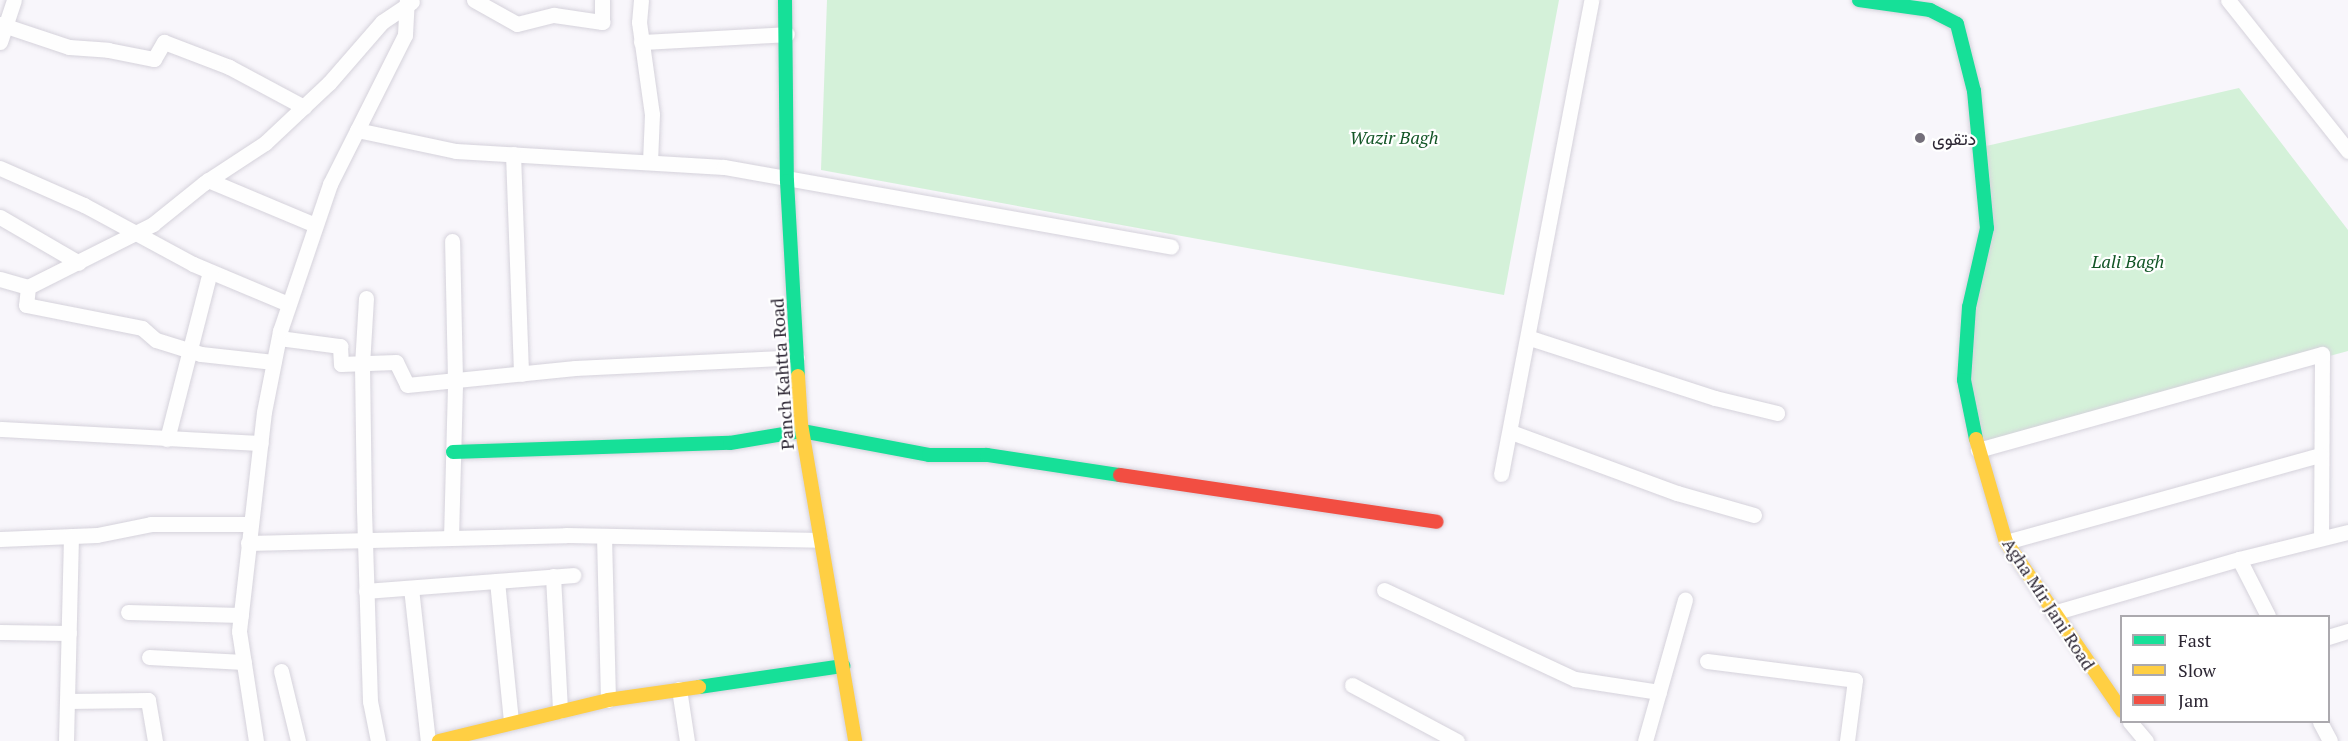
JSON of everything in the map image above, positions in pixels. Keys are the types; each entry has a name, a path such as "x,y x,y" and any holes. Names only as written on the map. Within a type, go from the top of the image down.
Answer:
{"street":[{"path":"0,42 3,26 14,0"},
{"path":"474,0 517,24 553,7 602,22 602,0"},
{"path":"640,0 642,42 652,114 650,161"},
{"name":"Panch Kahtta Road","path":"785,0 787,181 802,431 855,741"},
{"path":"1502,474 1530,338 1591,0"},
{"name":"Agha Mir Jani Road","path":"1859,0 1930,10 1956,24 1966,51 1984,164 1988,228 1969,307 1964,380 1978,450 2006,543 2120,710"},
{"path":"2228,0 2348,151"},
{"path":"0,279 28,287 136,232 208,180 265,143 304,107 382,22 409,2"},
{"path":"256,741 244,662 241,615 261,443 274,362 288,304 315,225 357,130 405,35 409,2"},
{"path":"3,26 69,46 154,59 164,42 230,67 304,107"},
{"path":"642,42 787,34"},
{"path":"357,130 456,150 724,167 787,181 1171,248"},
{"path":"513,154 521,374"},
{"path":"0,168 136,232 210,272 288,304"},
{"path":"208,180 315,225"},
{"path":"0,217 79,263"},
{"path":"451,538 455,380 452,241"},
{"path":"167,439 210,272"},
{"path":"28,287 26,305 142,328 156,340 190,351 274,362"},
{"path":"366,298 362,365 364,540 370,701 378,741"},
{"path":"279,338 340,346 341,364 396,362 407,385 521,374 797,357"},
{"path":"1530,338 1715,398 1777,413"},
{"path":"1978,450 2322,354 2321,537"},
{"path":"0,429 261,443"},
{"path":"453,452 730,443 802,431 929,455 987,455 1437,522"},
{"path":"1511,432 1677,493 1754,515"},
{"path":"2006,543 2320,454"},
{"path":"0,539 70,536 151,524 251,524"},
{"path":"2053,613 2239,559 2348,532"},
{"path":"66,741 70,536"},
{"path":"249,543 604,536 820,540"},
{"path":"604,536 608,700"},
{"path":"2239,559 2267,615"},
{"path":"366,591 573,574"},
{"path":"553,576 560,711"},
{"path":"497,581 510,722"},
{"path":"411,588 428,741"},
{"path":"1384,590 1575,679 1659,692"},
{"path":"1645,741 1685,600"},
{"path":"128,612 241,615"},
{"path":"0,632 69,633"},
{"path":"2330,636 2348,632"},
{"path":"149,657 244,662"},
{"path":"1707,661 1855,680 1847,741"},
{"path":"439,741 608,700 843,666"},
{"path":"281,671 298,741"},
{"path":"1352,685 1457,741"},
{"path":"679,689 687,741"},
{"path":"67,701 148,700 155,741"},
{"path":"2131,723 2146,741"},
{"path":"2321,723 2330,741"}],"green space":[{"name":"Wazir Bagh","path":"827,0 1559,0 1504,295 821,170"},
{"name":"Lali Bagh","path":"2239,88 2348,230 2348,351 1979,450 1964,380 1987,228 1982,147"}],"traffic: fast":[{"path":"785,0 787,181 798,376"},
{"path":"1859,0 1930,10 1957,24 1974,91 1987,228 1969,307 1964,380 1976,439"},
{"path":"453,452 730,443 802,431 929,455 987,455 1120,475"},
{"path":"699,687 843,666"}],"traffic: slow":[{"path":"798,376 801,424 855,741"},
{"path":"1976,439 2006,542 2120,708"},
{"path":"439,741 608,700 699,687"}],"traffic: jam":[{"path":"1120,475 1437,522"}],"place":[{"name":"دتقوى","path":"1920,138"}]}
